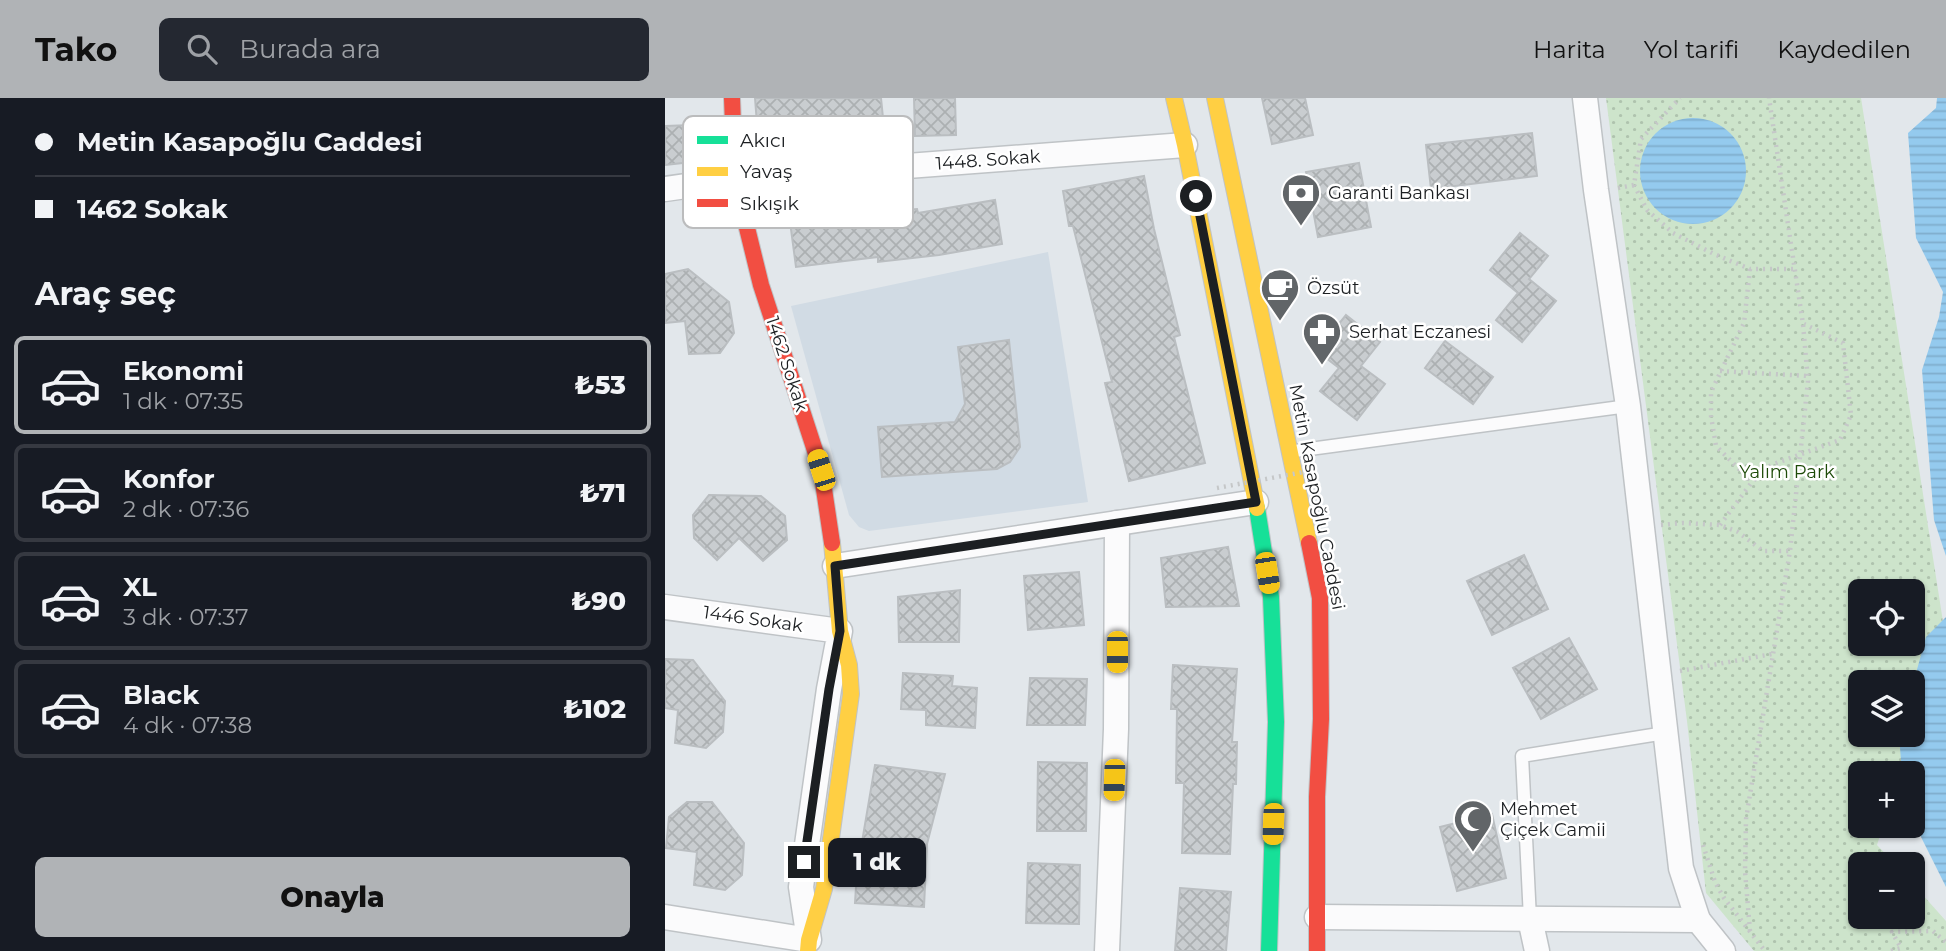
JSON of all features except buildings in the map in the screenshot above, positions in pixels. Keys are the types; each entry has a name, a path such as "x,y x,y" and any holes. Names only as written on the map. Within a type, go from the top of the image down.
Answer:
{"main road":[{"name":"1462 Sokak","path":"732,98 733,116"},
{"path":"1174,98 1256,502 1271,597 1276,722 1269,951"},
{"name":"Metin Kasapoğlu Caddesi","path":"1215,98 1320,598 1317,951"},
{"name":"1462 Sokak","path":"748,228 761,285 821,470 835,566 840,631"}],"street":[{"path":"1585,98 1627,406 1681,868 1698,920 1723,951"},
{"name":"1448. Sokak","path":"913,166 1185,145"},
{"name":"1448. Sokak","path":"665,189 683,186"},
{"path":"835,566 1256,502"},
{"path":"1107,951 1116,729 1117,523"},
{"name":"1446 Sokak","path":"665,607 840,631"},
{"name":"1462 Sokak","path":"809,946 801,887 829,689 840,631"},
{"path":"665,917 809,946"},
{"path":"1317,917 1698,920"},
{"path":"1530,919 1537,951"}],"lane":[{"path":"1291,452 1627,406"},
{"path":"1530,919 1522,756 1665,733"}],"path":[{"path":"1679,98 1641,139 1634,185 1647,210 1673,233 1751,269 1794,269"},
{"path":"1765,951 1750,932 1745,871 1746,819 1790,551 1808,376 1803,324 1769,98"},
{"path":"1596,190 1634,185"},
{"path":"1751,269 1744,323 1711,392 1711,416 1716,446 1752,482"},
{"path":"1720,525 1752,482 1770,465 1840,440 1851,415 1843,343 1803,324"},
{"path":"1720,371 1808,376"},
{"path":"1217,488 1320,469"},
{"path":"1642,528 1682,523 1720,525 1738,532 1763,551 1790,551"},
{"path":"1679,671 1772,654"},
{"path":"1891,951 1901,947 1892,932 1933,931 1946,942"}],"shaded area":[{"path":"1048,252 1088,502 869,531 859,527 849,515 791,306"}],"green space":[{"name":"Yalım Park","path":"1606,98 1861,98 1944,628 1925,691 1925,670 1848,670 1848,747 1908,747 1903,761 1848,761 1848,838 1879,838 1877,845 1884,852 1848,852 1848,929 1925,929 1925,897 1946,921 1946,951 1754,951 1706,893 1687,721"}],"water":[{"path":"1937,98 1946,98 1946,556 1934,520 1922,370 1939,317 1943,292 1916,238 1908,133 1936,108"},
{"path":"1693,118 1713,122 1730,134 1742,151 1746,171 1742,191 1730,208 1713,220 1693,224 1673,220 1656,208 1644,191 1640,171 1644,151 1656,134 1673,122"},
{"path":"1946,617 1946,887 1922,838 1925,838 1925,761 1901,761 1900,747 1925,747 1925,670 1917,670 1921,656 1925,656 1926,637"}],"traffic: fast":[{"path":"1257,508 1271,597 1276,722 1269,951"}],"traffic: slow":[{"path":"1174,98 1257,508"},
{"path":"1215,98 1309,543"},
{"path":"808,951 824,889 851,694 849,665 840,631 832,543"}],"traffic: jam":[{"path":"732,98 733,116"},
{"path":"747,228 761,285 821,469 832,543"},
{"path":"1309,543 1320,598 1317,951"}],"place":[{"name":"Garanti Bankası","path":"1301,227"},
{"name":"Özsüt","path":"1280,322"},
{"name":"Serhat Eczanesi","path":"1322,366"},
{"name":"Mehmet Çiçek Camii","path":"1473,853"}],"route":[{"path":"804,862 840,631 835,566 1256,502 1196,196"}]}
